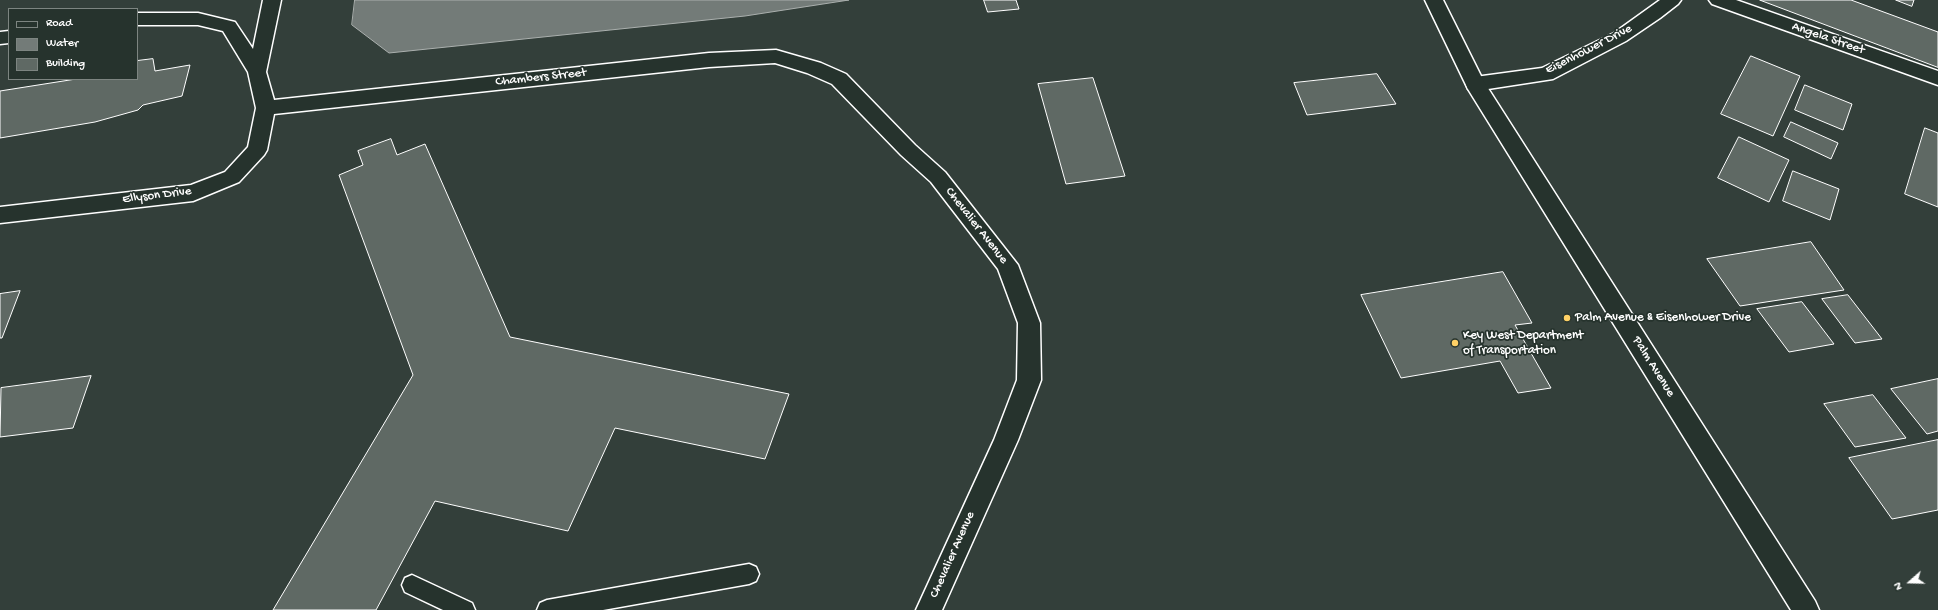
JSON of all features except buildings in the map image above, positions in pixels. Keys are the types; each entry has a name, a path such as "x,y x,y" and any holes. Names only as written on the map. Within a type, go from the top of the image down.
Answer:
{"street":[{"path":"257,72 272,0"},
{"name":"Palm Avenue","path":"1434,0 1475,84 1806,610"},
{"name":"Eisenhower Drive","path":"1475,84 1546,74 1620,37 1672,0"},
{"name":"Angela Street","path":"1718,0 1938,78"},
{"path":"138,19 198,19 229,26 257,72 266,108"},
{"name":"Chambers Street","path":"266,108 709,60 776,56 814,68"},
{"name":"Chevalier Avenue","path":"814,68 838,79 908,150 938,177 1008,265 1029,324 1029,380 1006,440 930,609"},
{"name":"Ellyson Drive","path":"0,215 193,193 232,177 256,150 266,108"}],"lane":[{"path":"547,610 749,574"},
{"path":"412,585 465,610"}],"water":[{"path":"355,0 849,0 745,16 389,53 352,25"}],"place":[{"name":"Palm Avenue & Eisenhower Drive","path":"1567,318"},
{"name":"Key West Department of Transportation","path":"1455,343"}]}
